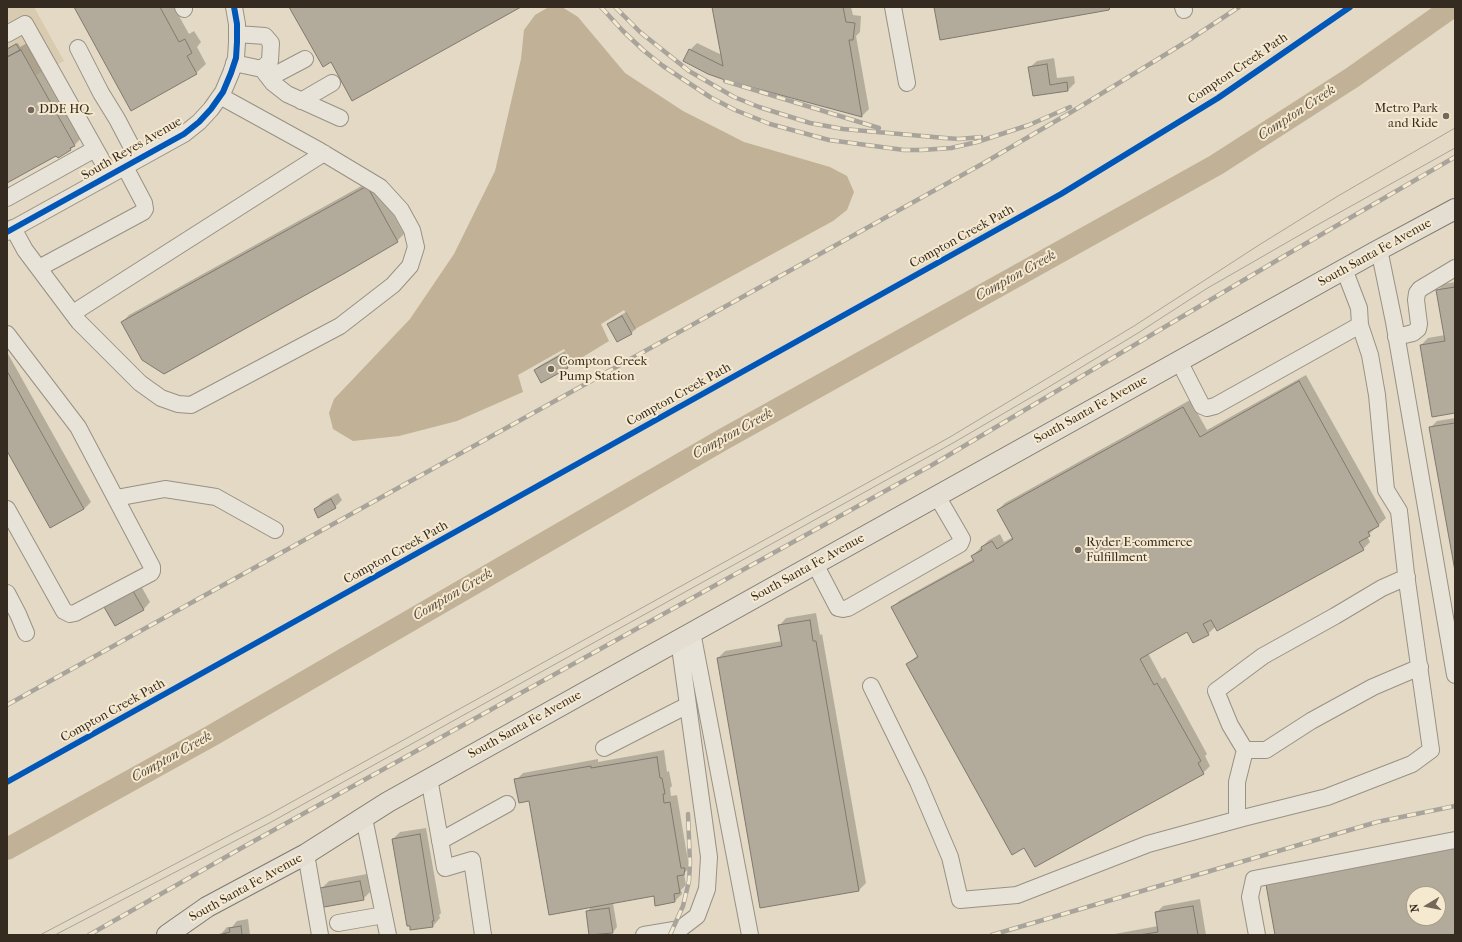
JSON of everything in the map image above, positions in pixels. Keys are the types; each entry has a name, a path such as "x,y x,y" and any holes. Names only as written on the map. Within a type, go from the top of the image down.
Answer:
{"main road":[{"name":"South Santa Fe Avenue","path":"171,934 207,907 306,854 429,778 1344,269 1455,209"}],"street":[{"name":"South Reyes Avenue","path":"9,230 184,134 199,122 220,96 231,73 234,63 237,34 234,7"},
{"path":"893,7 907,83"},
{"path":"7,34 25,24 110,175"},
{"path":"237,34 265,36 271,43 270,61 266,74"},
{"path":"39,268 143,212 145,209 132,163 117,119 101,93 78,48"},
{"path":"266,74 305,59"},
{"path":"234,63 266,74 286,94 340,118"},
{"path":"301,101 332,83"},
{"path":"9,230 79,322 140,383 161,398 178,404 191,406 340,326 393,285 410,266 416,247 412,230 401,210 380,187 324,153 220,96"},
{"path":"7,198 95,149"},
{"path":"72,313 324,153"},
{"path":"1379,250 1396,337 1455,675"},
{"path":"1396,337 1413,333 1418,329 1419,324 1416,300 1417,293 1420,288 1455,268"},
{"path":"871,686 918,782 950,857 960,900 1017,895 1148,844 1237,819 1327,797 1412,764 1432,750 1399,511 1386,490 1377,395 1370,355 1360,325 1359,308 1344,269"},
{"path":"1179,361 1202,406 1207,408 1215,406 1360,325"},
{"path":"7,334 78,427 152,567 152,571 151,573 75,613 70,614 64,611 7,509"},
{"path":"116,498 165,489 216,497 275,530"},
{"path":"815,564 838,608 848,608 960,544 962,539 936,496"},
{"path":"1237,819 1237,782 1245,750 1230,725 1216,691 1263,656 1382,588 1407,577"},
{"path":"7,593 26,633"},
{"path":"644,935 680,929 697,916 707,888 708,857 688,705 685,636"},
{"path":"685,636 750,935"},
{"path":"1245,750 1266,750 1311,721 1373,687 1420,667"},
{"path":"604,748 688,705"},
{"path":"429,778 445,868 472,860 483,935"},
{"path":"440,841 507,804"},
{"path":"364,818 388,935"},
{"path":"1257,935 1250,897 1254,878 1455,840"},
{"path":"306,854 320,935"},
{"path":"338,923 384,915"}],"shaded area":[{"path":"7,7 34,7 64,61 36,75 16,44 7,49"},
{"path":"562,7 578,17 625,73 683,111 744,142 830,167 847,176 854,192 847,210 833,221 635,329 624,310 601,324 609,341 573,363 564,349 518,375 523,392 457,421 399,436 353,441 333,429 329,413 334,399 410,319 454,254 495,171 521,59 524,30 535,15 547,8"}],"building":[{"path":"74,7 160,7 179,42 185,39 192,53 187,56 197,74 131,111"},
{"path":"289,7 521,7 352,101 331,62 323,67"},
{"path":"712,7 843,7 846,22 855,23 853,40 849,40 862,117 725,80 708,74 683,61 689,49 723,66"},
{"path":"934,7 1110,7 1109,10 940,40"},
{"path":"16,44 20,50 7,57 7,49"},
{"name":"DDE HQ","path":"21,50 75,146 70,148 71,150 58,158 56,156 7,183 7,57"},
{"path":"1047,64 1050,85 1067,82 1068,91 1033,96 1028,67"},
{"path":"367,186 398,242 164,374 142,360 121,322"},
{"path":"1455,287 1455,413 1432,417 1420,345 1445,341 1436,290"},
{"path":"622,316 632,334 617,342 607,324"},
{"name":"Compton Creek Pump Station","path":"561,355 568,368 541,383 534,370"},
{"path":"7,371 84,509 50,528 7,451"},
{"path":"1299,381 1379,526 1368,532 1370,536 1359,542 1364,550 1217,631 1211,620 1203,624 1209,635 1193,643 1187,632 1140,659 1154,685 1157,683 1201,761 1198,763 1204,774 1035,867 1024,848 1012,855 906,664 918,657 891,607 974,561 971,556 982,550 981,547 992,541 997,549 1013,539 997,510 1183,407 1200,437"},
{"path":"1455,423 1455,571 1429,427"},
{"path":"331,499 336,508 318,518 314,509"},
{"path":"133,591 144,610 115,626 104,607"},
{"path":"810,620 813,641 816,641 859,891 760,908 717,658 782,646 778,625"},
{"path":"657,757 660,778 662,778 665,794 663,794 664,803 670,802 681,868 685,868 684,875 677,876 680,893 674,894 675,902 655,906 654,896 549,915 529,801 519,803 514,779"},
{"path":"420,834 434,921 432,921 433,927 410,930 410,926 407,926 392,839"},
{"path":"1455,845 1455,935 1275,935 1265,879"},
{"path":"360,881 364,900 324,907 320,888"},
{"path":"1193,906 1198,935 1139,935 1158,932 1155,912"},
{"path":"609,908 613,933 589,935 586,911"},
{"path":"241,926 242,935 219,935 230,932 229,928"}],"waterway":[{"name":"Compton Creek","path":"7,849 211,736 722,440 1216,165 1353,77 1452,7"}],"tram line":[{"path":"40,935 270,814 950,437 1134,326 1338,196 1455,128"},
{"path":"55,935 273,821 953,443 1138,333 1206,289 1455,148"}],"railway":[{"path":"601,7 643,50 663,66 710,97 735,110 770,124 829,140 904,150 951,148 977,142 1029,125 1070,107"},
{"path":"615,7 640,32 689,71 734,97 759,107 810,123 843,129 959,139 981,137"},
{"path":"7,705 982,164 1073,111 1189,40 1239,7"},
{"path":"725,81 879,128"},
{"path":"89,935 245,846 932,465 1286,255 1455,157"},
{"path":"992,935 1377,822 1455,806"},
{"path":"670,935 683,906 689,881 690,863 688,814"}],"cycle path":[{"path":"7,232 184,134 199,122 211,109 223,92 236,58 237,24 234,7"},
{"name":"Compton Creek Path","path":"7,782 1061,194 1218,98 1350,7"}],"place":[{"name":"DDE HQ","path":"31,110"},
{"name":"Metro Park and Ride","path":"1446,116"},
{"name":"Compton Creek Pump Station","path":"551,369"},
{"name":"Ryder E-commerce Fulfillment","path":"1078,550"}]}
